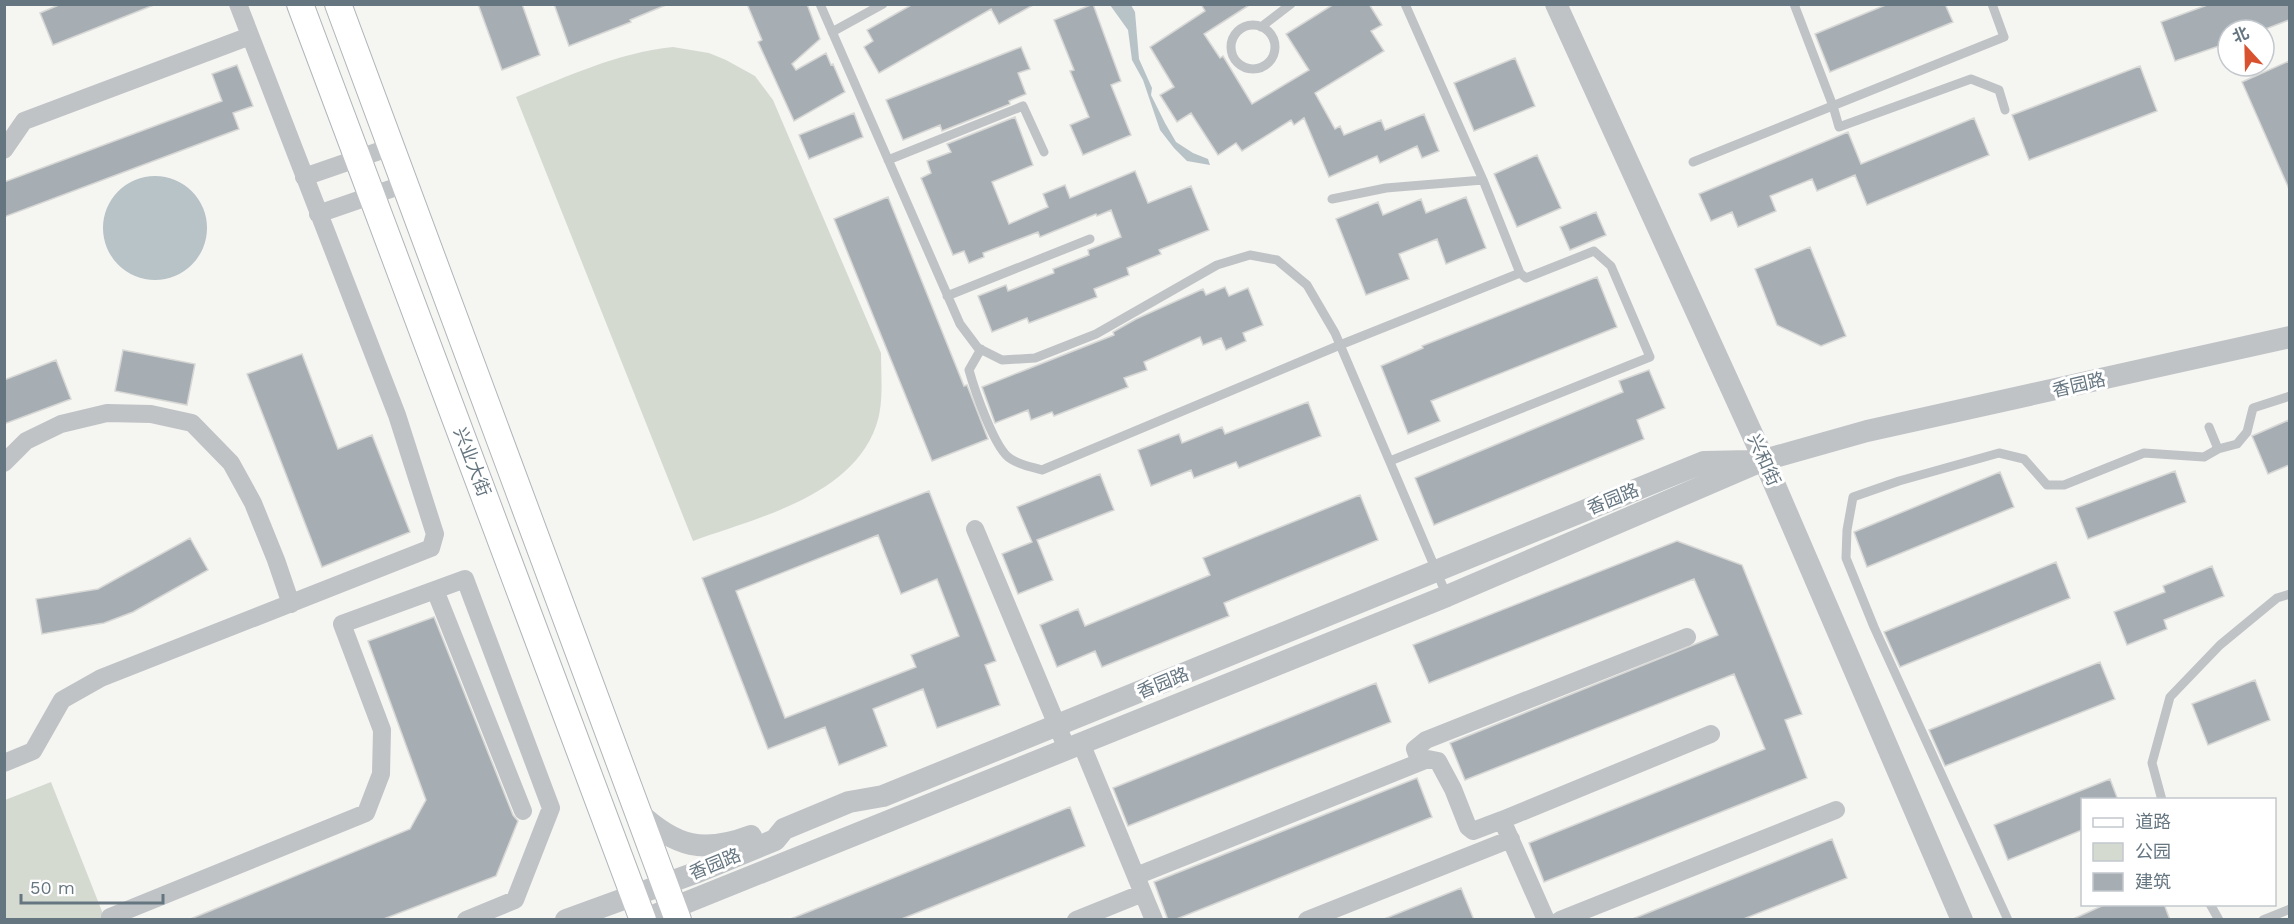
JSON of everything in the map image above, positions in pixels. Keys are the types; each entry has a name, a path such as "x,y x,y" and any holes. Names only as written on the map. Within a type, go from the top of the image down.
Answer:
{"main road":[{"name":"兴业大街","path":"300,4 643,920"},
{"name":"兴业大街","path":"338,4 676,913"}],"street":[{"path":"4,763 33,751 63,700 92,684 431,548 435,534 397,415 238,4"},
{"name":"兴和街","path":"1556,4 1764,460 1962,920"},
{"path":"4,150 24,121 250,36"},
{"path":"304,177 392,147"},
{"path":"318,214 405,184"},
{"name":"香园路","path":"643,920 676,913 1074,746 1447,596 1764,460 1867,431 2289,337"},
{"path":"4,463 26,441 61,424 106,413 151,414 192,423 231,463 253,503 291,604"},
{"name":"香园路","path":"566,920 775,840 784,829 849,802 883,796 1704,462 1764,460"},
{"path":"975,528 1057,726 1074,746 1140,884 1154,920"},
{"path":"111,920 110,917 366,813 381,774 382,730 342,624 465,579 551,808 515,900 466,920"},
{"path":"435,590 523,811"},
{"path":"1420,762 1415,749 1426,740 1687,637"},
{"path":"1076,920 1140,884 1428,759 1438,762 1453,789 1468,827 1473,831 1711,734"},
{"path":"1560,920 1836,810"},
{"path":"639,813 659,831 674,840 694,846 730,844 769,829 784,829"},
{"path":"1502,820 1546,920"},
{"path":"1307,920 1511,839"}],"lane":[{"path":"820,4 960,324 981,349 1002,360 1035,358 1096,334 1217,265 1250,255 1277,260 1307,285 1340,345 1447,596"},
{"path":"832,32 883,4"},
{"path":"1261,27 1268,31 1275,43 1272,57 1262,67 1248,69 1235,61 1231,47 1235,34 1247,26 1261,27 1291,4"},
{"path":"1390,461 1650,357 1611,266 1594,251 1526,278 1520,273 1483,180 1406,4"},
{"path":"1794,4 1839,127 1971,79 1999,90 2005,110"},
{"path":"1693,162 2004,37 1992,4"},
{"path":"888,160 1023,106 1044,152"},
{"path":"1332,199 1386,189 1483,180"},
{"path":"947,296 1090,238"},
{"path":"981,349 969,370 975,391 996,440 1008,459 1042,470 1340,345 1520,273"},
{"path":"2008,920 1874,627 1846,558 1846,530 1853,497 1899,481 1999,453 2024,459 2047,484 2064,485 2144,453 2204,457 2218,449 2237,444 2247,432 2253,408 2289,396"},
{"path":"2209,427 2218,449"},
{"path":"2161,798 2152,763 2170,697 2220,645 2277,598 2289,594"},
{"path":"2211,906 2219,920"},
{"path":"2263,920 2289,909"}],"green space":[{"path":"673,47 709,53 726,60 755,76 773,100 881,353 882,381 879,418 864,450 846,471 824,488 799,502 693,541 516,97 612,60"},
{"path":"51,782 105,919 5,920 5,800"}],"shaded area":[{"path":"1110,5 1131,5 1135,12 1139,59 1152,88 1151,95 1176,142 1208,159 1210,165 1187,161 1160,130 1143,80 1132,60 1128,30"},
{"path":"155,176 175,180 192,191 203,208 207,228 203,248 192,265 175,276 155,280 135,276 118,265 107,248 103,228 107,208 118,191 135,180"}],"building":[{"path":"61,4 154,5 53,45 40,13"},
{"path":"478,4 522,4 540,55 502,70"},
{"path":"554,4 666,5 630,20 631,22 569,46"},
{"path":"747,4 807,4 820,39 792,64 796,70 826,53 845,92 794,121 758,42 762,40"},
{"path":"913,4 1035,4 999,24 991,9 879,73 864,47 873,41 867,30"},
{"path":"1093,4 1121,81 1111,85 1131,135 1083,155 1070,125 1089,117 1070,71 1074,70 1054,20"},
{"path":"1201,4 1251,4 1204,34 1220,58 1223,56 1252,104 1309,70 1286,34 1334,4 1369,4 1382,25 1371,31 1384,51 1315,93 1335,129 1340,126 1344,135 1381,120 1385,130 1424,114 1439,151 1422,158 1417,146 1380,163 1377,156 1329,177 1304,118 1294,125 1291,120 1242,151 1236,143 1218,155 1191,113 1177,122 1160,95 1174,87 1150,47 1205,11"},
{"path":"1888,4 1945,4 1953,22 1830,72 1815,34"},
{"path":"2210,4 2289,4 2289,20 2276,25 2276,18 2216,18 2216,47 2175,61 2161,22"},
{"path":"1021,47 1030,69 1018,73 1026,94 1009,101 1010,104 942,131 940,125 903,140 886,100"},
{"path":"1515,58 1535,106 1474,131 1454,83"},
{"path":"2289,61 2289,189 2242,82 2251,78 2276,78 2276,67"},
{"path":"237,65 253,106 233,113 239,129 4,217 4,182 222,101 212,74"},
{"path":"2140,66 2157,111 2029,160 2012,115"},
{"path":"854,113 863,137 809,159 799,135"},
{"path":"1015,117 1033,165 992,182 1009,224 1048,207 1043,194 1065,185 1070,198 1135,171 1148,203 1191,186 1209,230 1159,250 1161,254 1127,268 1129,275 1094,289 1097,297 1029,323 1027,318 992,332 978,296 1006,285 1008,291 1054,273 1053,269 1089,255 1088,250 1121,237 1111,210 1040,237 1038,232 983,253 984,257 969,263 964,251 953,255 921,178 931,173 927,161 951,152 947,144"},
{"path":"1974,118 1989,155 1867,205 1855,175 1817,191 1812,179 1770,196 1776,211 1738,227 1732,212 1711,221 1699,194 1848,132 1861,164"},
{"path":"1537,155 1561,208 1517,227 1494,174"},
{"path":"888,197 964,386 967,385 988,439 932,461 834,219"},
{"path":"1466,197 1486,248 1446,264 1437,239 1399,254 1409,279 1366,295 1336,219 1378,202 1383,215 1421,199 1426,213"},
{"path":"1596,212 1606,235 1570,250 1560,227"},
{"path":"1810,247 1846,336 1821,346 1777,325 1755,269"},
{"path":"1597,277 1617,327 1431,401 1440,421 1408,434 1381,366 1423,348 1422,346"},
{"path":"1225,287 1229,296 1248,288 1263,325 1243,333 1246,341 1226,350 1221,338 1203,345 1200,337 1144,362 1147,370 1124,378 1128,387 1054,416 1052,412 1031,420 1028,410 995,423 982,387 1114,335 1113,332 1136,319 1203,289 1206,295"},
{"path":"123,350 195,364 187,405 115,391"},
{"path":"302,354 338,449 372,435 410,532 322,567 247,374"},
{"path":"56,360 71,399 4,424 4,380"},
{"path":"1649,370 1665,408 1637,420 1644,439 1434,525 1415,478 1623,392 1619,381"},
{"path":"1308,402 1321,436 1239,468 1236,462 1194,478 1191,470 1151,486 1138,450 1179,434 1182,443 1222,427 1225,434"},
{"path":"2289,420 2289,465 2268,474 2252,436"},
{"path":"2175,471 2186,502 2088,539 2076,508"},
{"path":"2000,472 2014,507 1867,567 1854,532"},
{"path":"1100,474 1114,510 1037,540 1053,580 1018,594 1002,554 1032,542 1017,507"},
{"path":"929,491 996,661 985,665 1000,705 937,728 923,689 873,709 887,746 839,765 825,727 768,749 702,578","holes":["878,535 901,594 937,579 959,636 911,655 916,667 785,718 736,591"]},
{"path":"1360,495 1378,540 1224,603 1229,616 1102,667 1095,651 1057,667 1040,625 1078,609 1085,626 1210,575 1203,558"},
{"path":"190,538 208,570 133,612 104,623 42,634 36,599 98,589"},
{"path":"1677,541 1742,565 1802,714 1785,720 1807,778 1544,882 1529,843 1765,749 1734,674 1465,780 1450,743 1718,635 1694,579 1429,683 1413,645"},
{"path":"2056,562 2070,598 1900,667 1884,632"},
{"path":"2212,566 2224,596 2164,620 2167,629 2127,645 2114,612 2165,592 2163,586"},
{"path":"434,617 513,815 518,821 496,876 381,920 188,920 410,829 426,800 368,641"},
{"path":"2100,662 2115,699 1945,766 1929,730"},
{"path":"2255,680 2270,720 2208,745 2192,704"},
{"path":"1376,683 1391,722 1128,826 1113,788"},
{"path":"1417,778 1432,817 1174,920 1168,920 1154,882"},
{"path":"2110,779 2117,798 2081,798 2081,830 2008,860 1994,825"},
{"path":"1070,807 1085,846 899,920 788,920"},
{"path":"1832,839 1847,878 1741,920 1630,920"},
{"path":"1461,888 1474,920 1384,920 1384,919"},
{"path":"2102,906 2165,906 2170,920 2071,920"}]}
